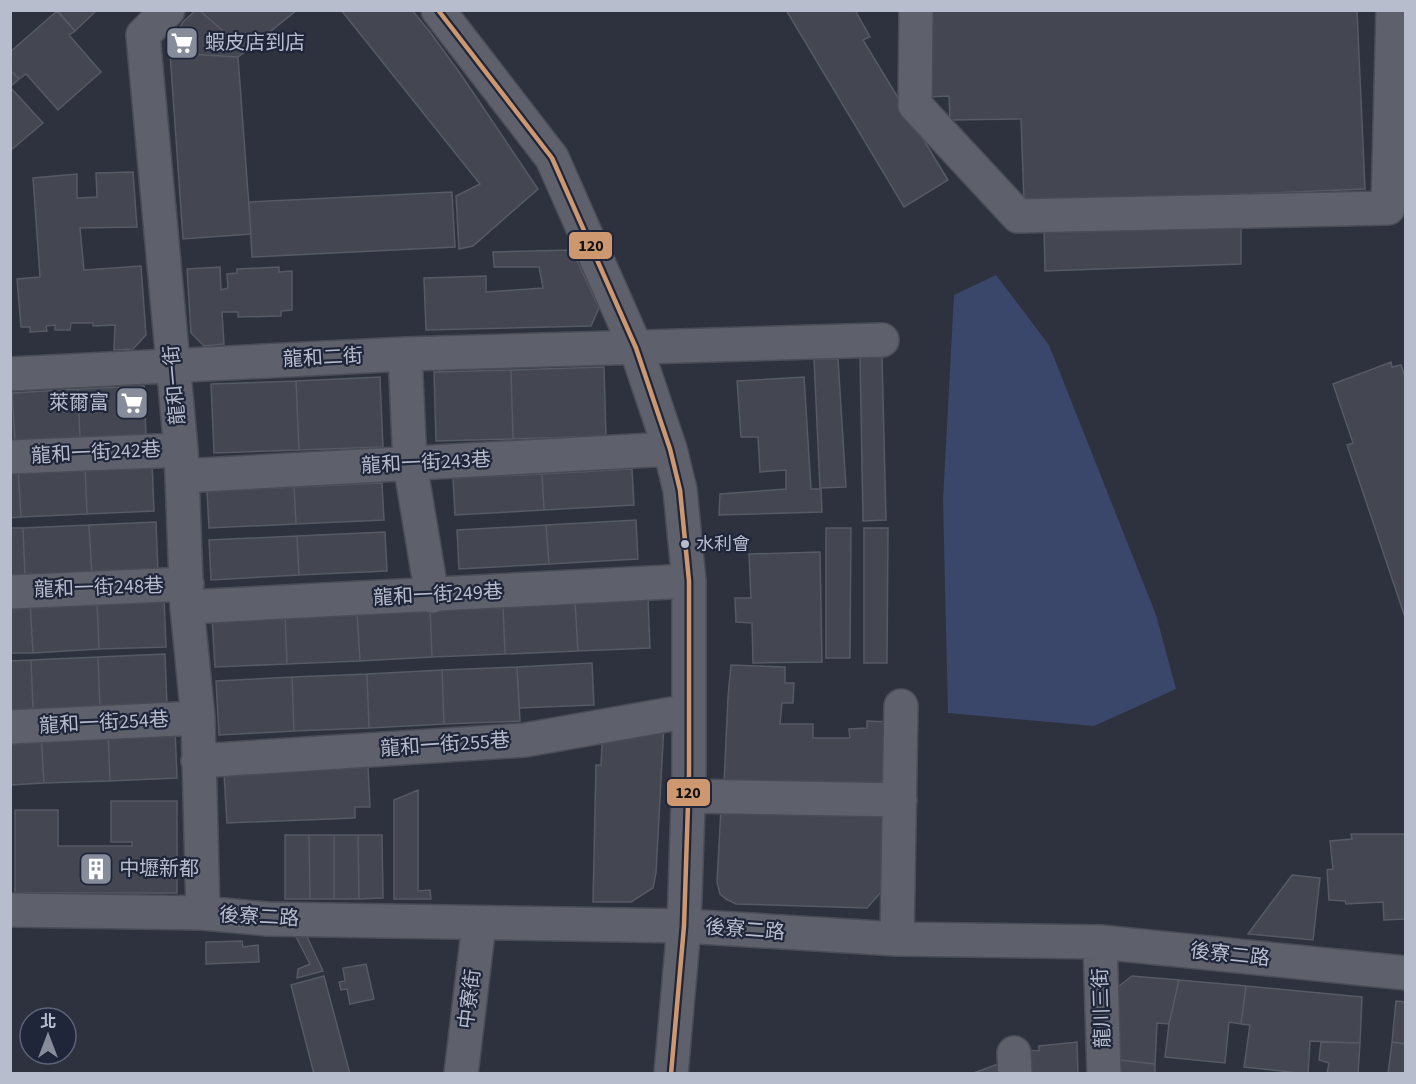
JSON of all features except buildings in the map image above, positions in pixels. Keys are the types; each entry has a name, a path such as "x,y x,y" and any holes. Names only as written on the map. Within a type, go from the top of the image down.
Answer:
{"street":[{"name":"龍和一街","path":"168,10 143,36 181,463 187,596 198,718 203,913"},
{"path":"438,10 552,158 636,348 680,490 689,581 688,796 684,926 671,1074"},
{"path":"916,10 915,105 1018,216 1388,208 1393,10"},
{"name":"龍和二街","path":"10,374 405,354 882,340"},
{"path":"405,354 410,464 432,596"},
{"name":"龍和一街243巷","path":"181,463 410,464 669,449"},
{"name":"龍和一街242巷","path":"10,457 181,463"},
{"name":"龍和一街249巷","path":"187,596 432,596 689,581"},
{"name":"龍和一街248巷","path":"10,591 187,596"},
{"path":"897,939 901,706"},
{"name":"龍和一街255巷","path":"198,761 525,740 689,711"},
{"name":"龍和一街254巷","path":"10,727 198,718"},
{"path":"688,796 900,800"},
{"name":"後寮二路","path":"10,910 203,913 267,919 684,926 897,939 1100,942 1406,973"},
{"name":"中寮街","path":"461,1074 479,924"},
{"name":"龍川三街","path":"1100,942 1104,1074"}],"water":[{"path":"996,275 1049,345 1156,615 1176,689 1094,726 948,713 943,500 954,295"}],"transit line":[{"name":"120","path":"438,10 552,158 636,348 670,449 680,490 689,581 689,774 684,926 671,1074"}],"place":[{"name":"蝦皮店到店","path":"182,43"},
{"name":"萊爾富","path":"132,403"},
{"name":"水利會","path":"685,544"},
{"name":"中壢新都","path":"96,869"}]}
